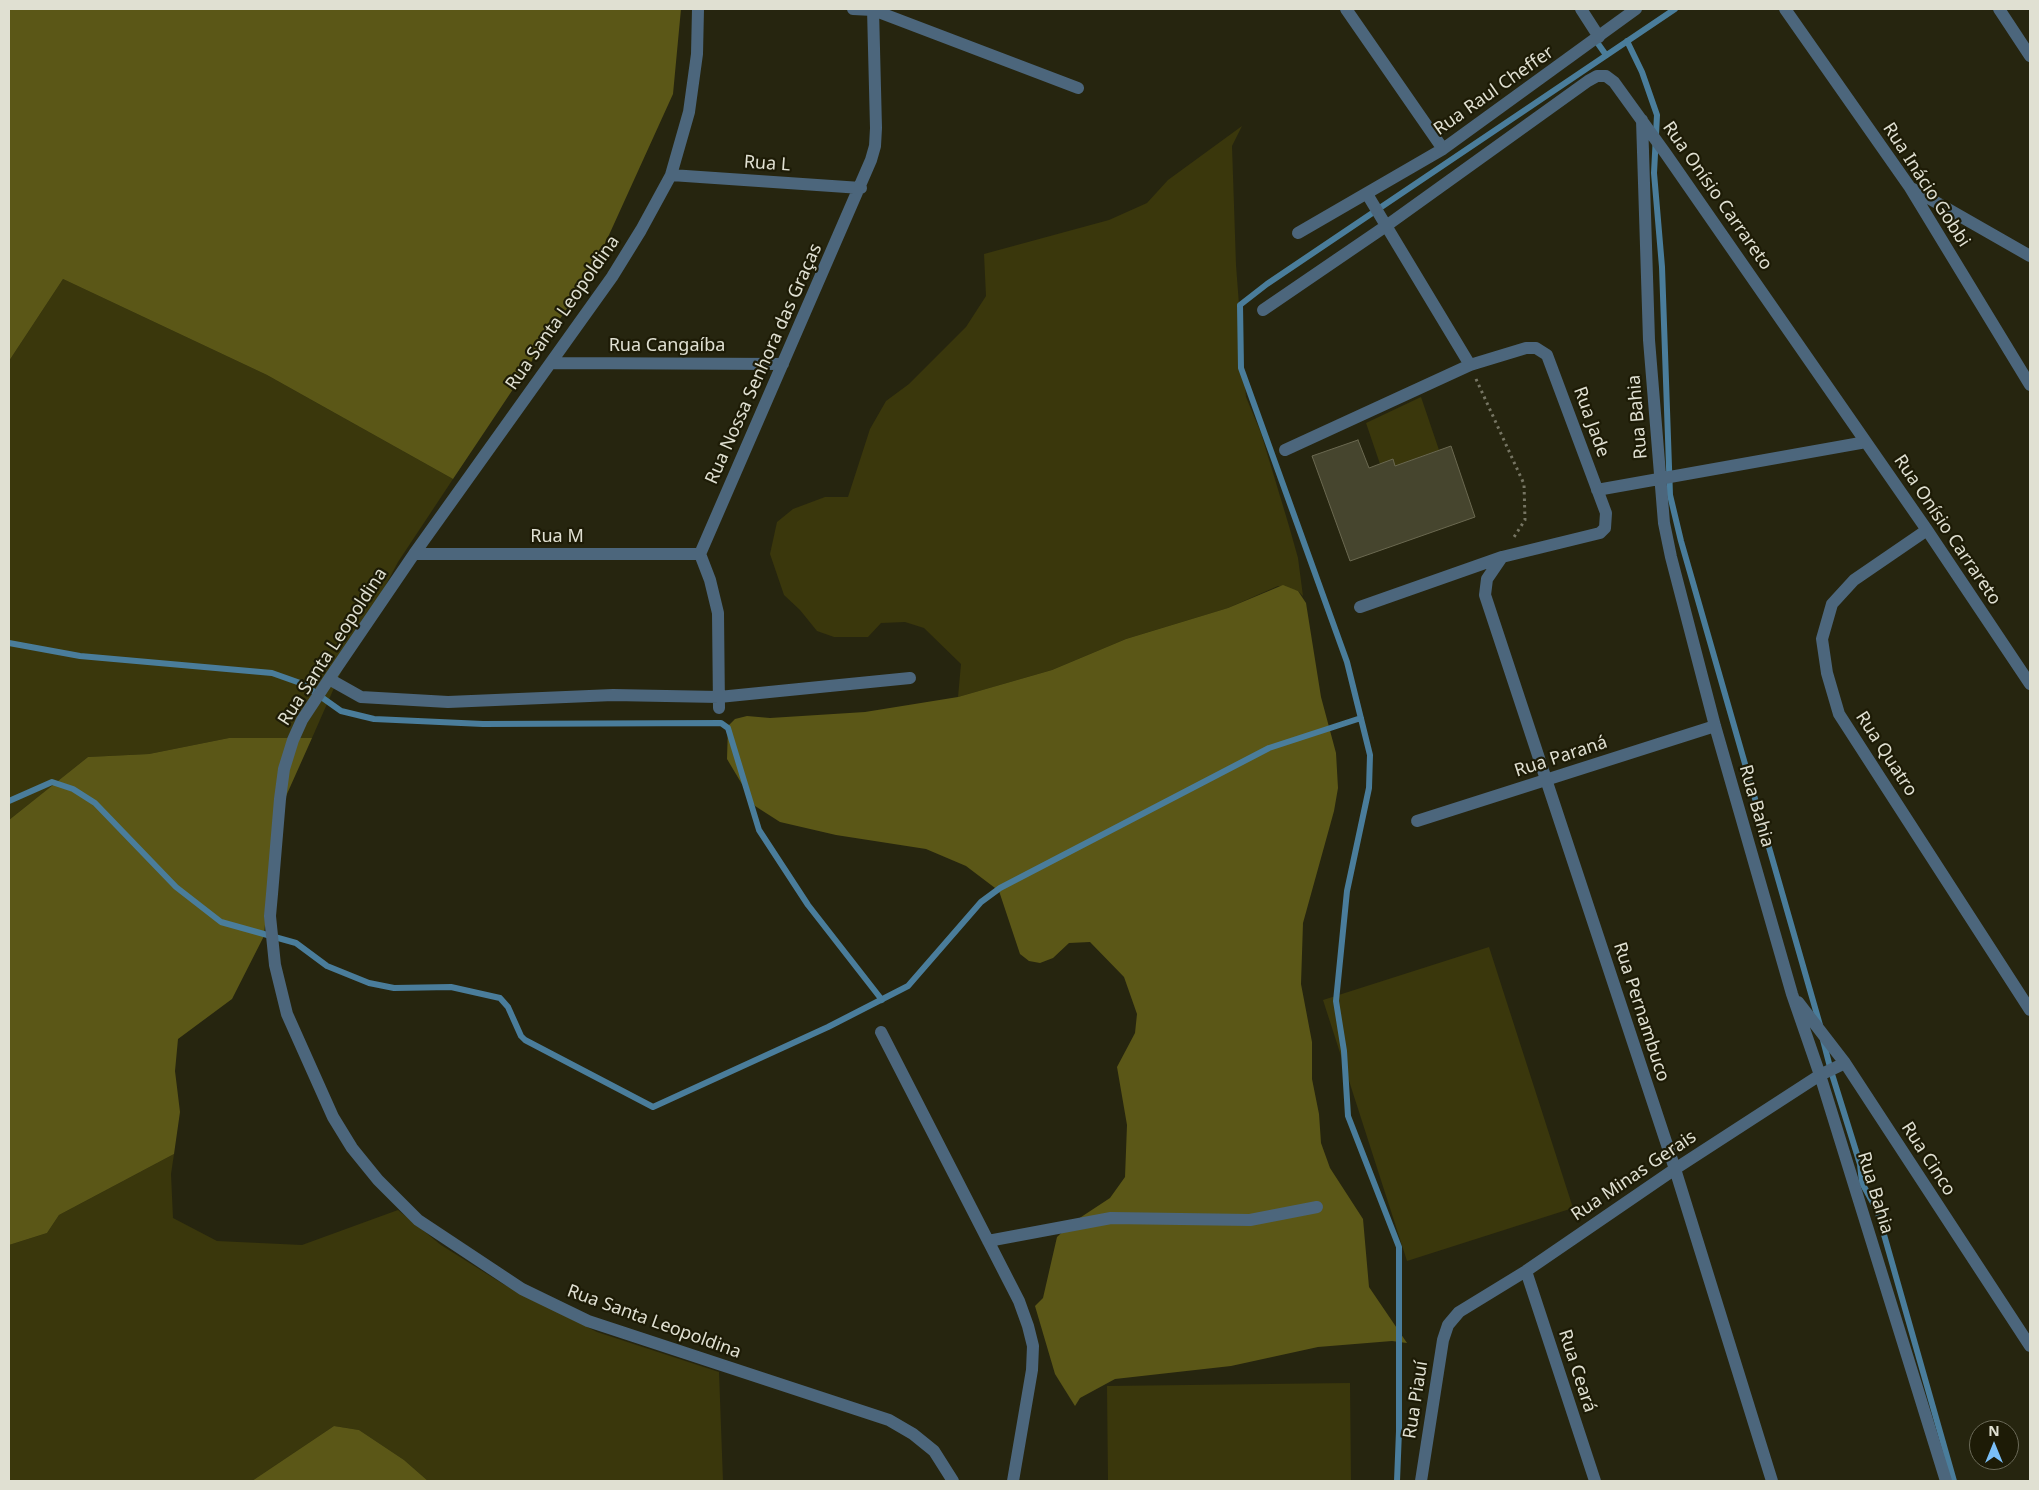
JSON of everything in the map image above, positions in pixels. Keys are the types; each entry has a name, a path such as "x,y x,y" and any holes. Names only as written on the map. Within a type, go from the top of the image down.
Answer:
{"street":[{"name":"Rua Santa Leopoldina","path":"698,9 698,54 689,112 671,175 621,261 551,363 414,554 302,720 284,769 270,916 275,965 287,1014 333,1117 352,1148 378,1180 418,1220 522,1289 588,1321 889,1420 914,1434 934,1451 953,1481"},
{"path":"853,9 873,9 1078,88"},
{"name":"Rua Nossa Senhora das Graças","path":"700,554 861,188 875,146 873,9"},
{"path":"1346,9 1443,149"},
{"path":"1581,9 1599,37"},
{"name":"Rua Raul Cheffer","path":"1298,233 1443,149 1636,9"},
{"name":"Rua Inácio Gobbi","path":"1785,9 1909,186 2030,385"},
{"path":"1999,9 2030,56"},
{"name":"Rua Onísio Carrareto","path":"1262,310 1386,226 1597,76 1606,76 1614,82 1644,122 1927,530 2030,684"},
{"name":"Rua Bahia","path":"1644,122 1649,340 1664,523 1671,557 1715,726 1792,994 1820,1075 1946,1481"},
{"name":"Rua L","path":"671,175 861,188"},
{"path":"1909,186 2030,256"},
{"path":"1367,194 1470,365"},
{"name":"Rua Jade","path":"1285,450 1470,365 1526,348 1536,348 1547,354 1597,490 1606,521 1605,528 1600,533 1502,557 1360,607"},
{"name":"Rua Cangaíba","path":"551,363 783,364"},
{"path":"1597,490 1866,442"},
{"name":"Rua Quatro","path":"1927,530 1854,580 1832,604 1822,639 1827,673 1839,714 2030,1010"},
{"name":"Rua M","path":"414,554 700,554"},
{"path":"700,554 710,580 718,613 720,702"},
{"name":"Rua Pernambuco","path":"1502,557 1487,579 1485,595 1675,1169 1772,1481"},
{"path":"329,679 361,697 448,702 613,695 720,702 910,678"},
{"name":"Rua Paraná","path":"1417,821 1715,726"},
{"name":"Rua Cinco","path":"1792,994 1845,1063 2030,1346"},
{"path":"880,1032 1019,1301 1033,1346 1032,1370 1013,1481"},
{"name":"Rua Minas Gerais","path":"1448,1325 1459,1312 1526,1272 1675,1169 1820,1075 1845,1063"},
{"path":"988,1241 1111,1218 1250,1220 1317,1207"},
{"name":"Rua Ceará","path":"1526,1272 1594,1481"},
{"name":"Rua Piauí","path":"1421,1481 1443,1340 1448,1325"}],"path":[{"path":"1470,365 1524,484 1525,520 1502,557"}],"shaded area":[{"path":"9,9 681,9 673,94 594,268 453,479 267,375 63,279 9,361"},
{"path":"1242,126 1232,146 1236,265 1246,397 1261,433 1289,526 1298,558 1303,596 1298,591 1278,586 1228,608 1126,639 1052,670 958,697 961,664 924,628 905,622 881,623 868,637 834,637 817,631 800,610 784,595 770,554 777,522 793,509 825,497 848,497 870,429 886,401 909,384 966,327 986,296 984,254 1109,220 1147,203 1168,180"},
{"path":"63,279 267,375 453,479 398,562 345,663 312,738 229,738 149,754 88,757 9,820 9,361"},
{"path":"1421,397 1439,450 1395,466 1393,460 1380,464 1366,423"},
{"path":"1283,585 1298,591 1306,603 1321,697 1336,753 1338,788 1334,811 1303,923 1301,984 1312,1042 1312,1079 1319,1114 1321,1143 1330,1168 1363,1219 1369,1287 1407,1343 1392,1341 1318,1347 1231,1366 1115,1379 1080,1398 1075,1406 1055,1374 1035,1306 1043,1298 1057,1237 1072,1223 1110,1198 1125,1177 1127,1125 1117,1067 1135,1033 1137,1014 1124,977 1090,942 1069,943 1053,958 1040,963 1029,961 1020,954 999,891 966,866 926,849 836,835 780,822 755,806 727,759 728,726 735,719 747,716 770,718 865,712 958,697 1052,670 1126,639 1228,608"},
{"path":"229,738 312,738 274,823 264,936 232,999 178,1039 175,1071 180,1112 174,1154 59,1215 47,1233 9,1245 9,820 88,757 149,754"},
{"path":"1489,947 1573,1208 1407,1261 1323,1000"},
{"path":"174,1154 171,1174 173,1218 217,1241 302,1245 398,1210 441,1245 503,1284 597,1332 719,1372 723,1481 428,1481 404,1460 359,1430 334,1426 252,1481 9,1480 9,1245 47,1233 59,1215"},
{"path":"1350,1383 1351,1481 1108,1481 1107,1386"},
{"path":"334,1426 359,1430 404,1460 428,1481 252,1481"}],"building":[{"path":"1358,440 1369,468 1393,459 1395,466 1451,446 1475,517 1350,561 1312,456"}],"waterway":[{"path":"1397,1481 1399,1431 1399,1247 1348,1116 1344,1051 1336,1001 1347,891 1369,788 1370,755 1347,662 1241,368 1240,305 1267,284 1675,9"},
{"path":"1594,38 1606,55"},
{"path":"1627,41 1642,72 1657,115 1654,173 1662,267 1670,495 1681,541 1820,1025"},
{"path":"9,643 80,656 272,673 303,684 341,711 374,719 483,724 721,723 728,728 759,830 808,905 882,1000"},
{"path":"9,801 52,782 73,789 95,803 176,887 221,922 296,943 327,966 369,983 394,988 451,987 500,998 508,1007 521,1036 525,1040 653,1107 828,1027 908,986 981,902 1000,888 1269,748 1361,718"},
{"path":"1823,1040 1860,1164 1862,1183 1877,1210 1954,1481"}]}
